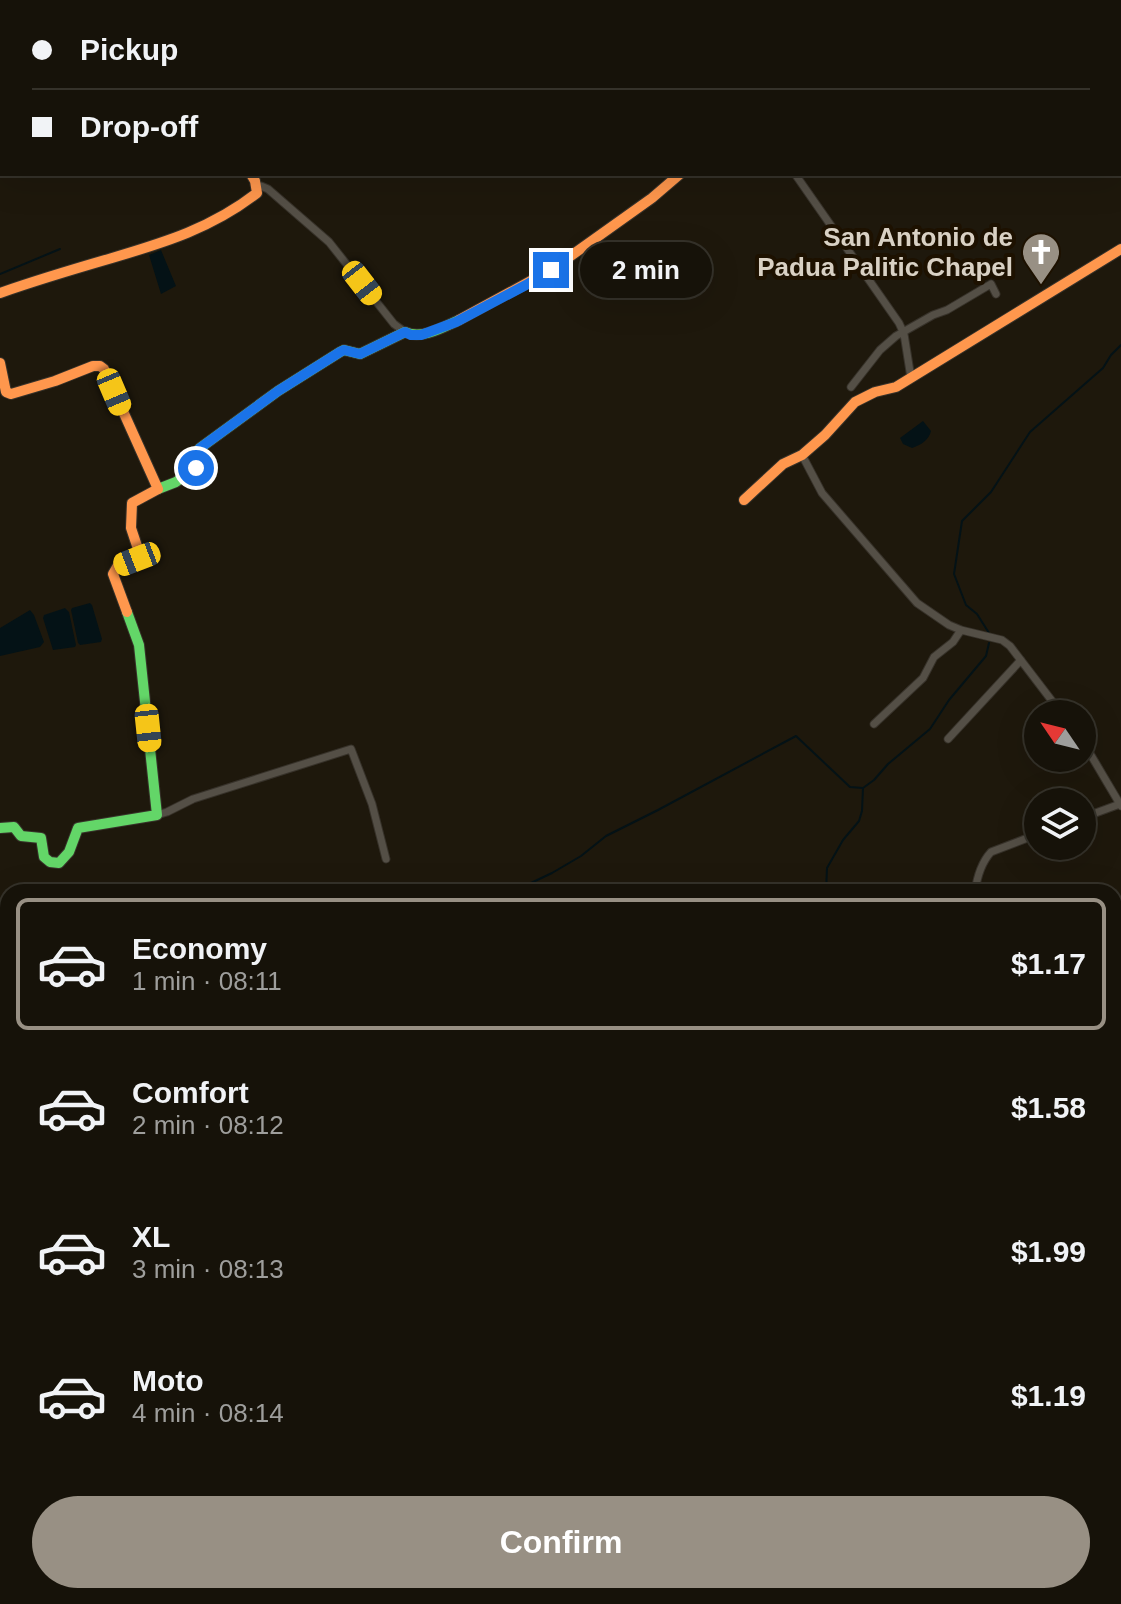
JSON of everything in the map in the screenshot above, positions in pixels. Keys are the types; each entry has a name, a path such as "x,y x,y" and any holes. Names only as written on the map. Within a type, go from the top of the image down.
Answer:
{"street":[{"path":"254,180 321,234 394,324 411,335 421,335 456,322 551,270 678,176"},
{"path":"796,176 895,316 903,333 911,378"},
{"path":"0,293 189,235 219,221 255,195 254,180"},
{"path":"744,500 783,464 802,455 825,435 855,402 875,392 896,387 1121,249"},
{"path":"851,387 880,350 903,333 991,284 996,294"},
{"path":"157,815 139,645 113,574 117,567 140,556 132,534 132,503 176,482 196,468 193,456 200,448 278,391 340,352 360,354 405,332"},
{"path":"0,363 6,392 11,394 93,366 104,369 158,489"},
{"path":"802,455 822,493 926,611 961,630 1002,640 1051,700"},
{"path":"874,724 923,678 934,657 953,642 961,630"},
{"path":"948,739 1021,660"},
{"path":"0,828 14,827 21,836 41,838 44,857 50,862 59,863 69,852 78,828 157,815 193,799 351,749 372,804 386,859"},
{"path":"1096,764 1120,805 1096,813"},
{"path":"976,884 991,852 1024,839"}],"shaded area":[{"path":"161,250 176,286 161,294 149,255"},
{"path":"923,421 931,431 926,440 912,448 903,444 900,438"},
{"path":"90,603 102,639 101,642 80,645 71,610"},
{"path":"65,608 69,612 76,645 53,650 43,618"},
{"path":"30,610 44,642 40,647 0,656 0,628"}],"waterway":[{"path":"0,274 60,249"},
{"path":"989,633 977,614 966,605 954,574 962,521 991,492 1030,432 1103,368 1121,345"},
{"path":"529,884 581,856 606,836 796,736 850,787 863,788 930,729 949,700 986,656 989,643"},
{"path":"826,884 827,868 843,840 859,821 863,788"}],"traffic: fast":[{"path":"158,489 176,482 196,468 193,456 200,448 278,391 340,352 360,354 405,332 425,334 459,320"},
{"path":"0,828 14,827 21,836 41,838 44,857 50,862 59,863 69,852 78,828 157,815 139,645 127,612"}],"traffic: slow":[{"path":"0,293 151,246 206,225 257,193 252,176"},
{"path":"459,320 551,270 678,176"},
{"path":"744,500 783,464 802,455 825,435 855,402 875,392 896,387 1121,249"},
{"path":"0,363 6,392 11,394 93,366 104,369 158,489 132,503 131,528 140,555 134,561 117,567 113,574 127,612"}],"place":[{"name":"San Antonio de Padua Palitic Chapel","path":"1041,286"}],"route":[{"path":"196,468 193,456 200,448 278,391 340,352 360,354 405,332 421,335 456,322 551,270"}]}
